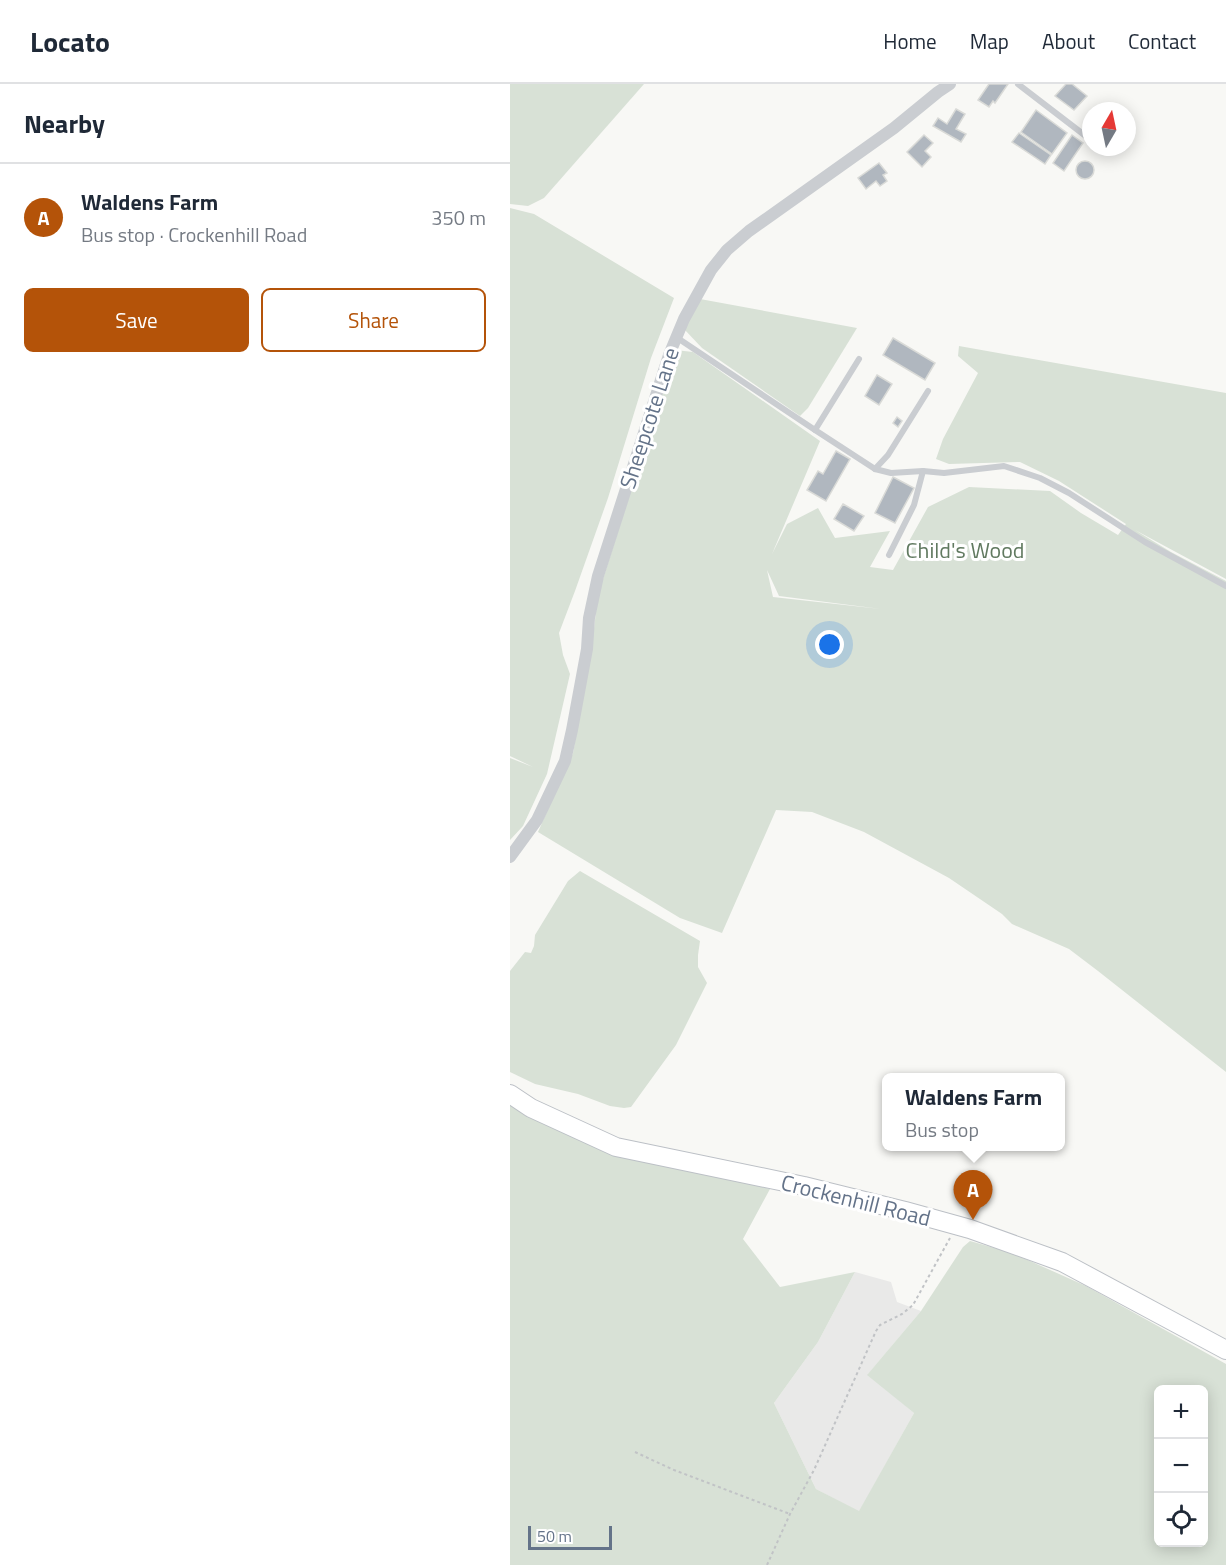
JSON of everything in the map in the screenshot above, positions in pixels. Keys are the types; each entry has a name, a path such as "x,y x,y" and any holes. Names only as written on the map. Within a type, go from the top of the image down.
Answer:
{"main road":[{"name":"Crockenhill Road","path":"510,1094 531,1108 616,1147 804,1186 955,1225 1062,1262 1226,1350"}],"street":[{"name":"Sheepcote Lane","path":"510,857 537,820 565,761 587,649 598,576 676,336 711,270 727,250 749,231 894,128 950,84"}],"lane":[{"path":"1017,84 1082,133"},
{"path":"676,336 875,469 891,473 923,471 944,473 1004,466 1040,478 1069,493 1145,542 1226,586"},
{"path":"815,430 859,359"},
{"path":"875,469 894,446 928,391"},
{"path":"889,555 915,505 923,471"}],"path":[{"path":"766,1565 814,1470 876,1331 913,1305 955,1225"},
{"path":"635,1452 674,1470 790,1514"}],"shaded area":[{"path":"855,1272 891,1282 897,1302 921,1311 868,1374 914,1413 859,1512 816,1489 774,1403 818,1342"}],"green space":[{"path":"510,84 644,84 544,198 528,206 510,204"},
{"path":"510,208 534,214 674,298 651,358 608,498 559,633 563,655 570,674 547,774 523,826 510,840 510,758 533,767 510,756"},
{"path":"700,299 857,328 808,408 800,416 702,348 684,329"},
{"name":"Child's Wood","path":"959,346 1226,393 1226,579 1135,530 1226,581 1226,1072 1069,949 1012,924 1002,914 949,878 864,832 812,812 776,810 722,933 680,918 538,832 573,753 591,653 598,595 675,350 693,352 820,441 772,554 787,524 818,508 835,538 890,531 870,567 893,570 928,507 969,487 1050,491 1118,535 1126,524 1059,481 1020,462 949,464 936,459 943,439 978,373 958,356","holes":["767,570 779,596 881,609 773,597"]},
{"path":"580,871 700,941 698,967 707,983 676,1045 631,1107 610,1106 578,1094 535,1084 510,1072 510,971 525,952 531,953 535,935 568,881"},
{"path":"510,1099 673,1166 770,1189 743,1239 780,1287 855,1272 818,1342 774,1403 816,1489 859,1511 914,1413 867,1375 921,1311 963,1247 970,1241 1012,1253 1086,1286 1226,1364 1226,1565 510,1565"}],"building":[{"path":"989,84 1008,84 995,103 993,101 989,107 978,100"},
{"path":"1066,84 1072,84 1087,96 1074,110 1055,96"},
{"path":"956,109 965,114 956,129 966,134 961,142 933,126 938,118 947,124"},
{"path":"1036,110 1067,133 1052,154 1021,132"},
{"path":"1019,133 1051,155 1045,164 1012,142"},
{"path":"924,135 933,143 925,151 931,157 922,167 907,152"},
{"path":"1072,135 1082,142 1064,171 1053,163"},
{"path":"1081,161 1089,161 1094,166 1092,177 1081,179 1076,174 1076,166"},
{"path":"879,163 887,173 883,175 887,181 880,186 876,181 866,189 858,178"},
{"path":"893,338 935,363 925,380 883,355"},
{"path":"877,375 892,384 879,405 865,396"},
{"path":"897,417 902,421 898,427 893,423"},
{"path":"836,451 850,459 826,501 807,490 818,471 823,474"},
{"path":"893,477 914,488 895,523 875,513"},
{"path":"843,504 864,516 854,531 834,519"}],"place":[{"name":"Waldens Farm","path":"973,1220"}]}
